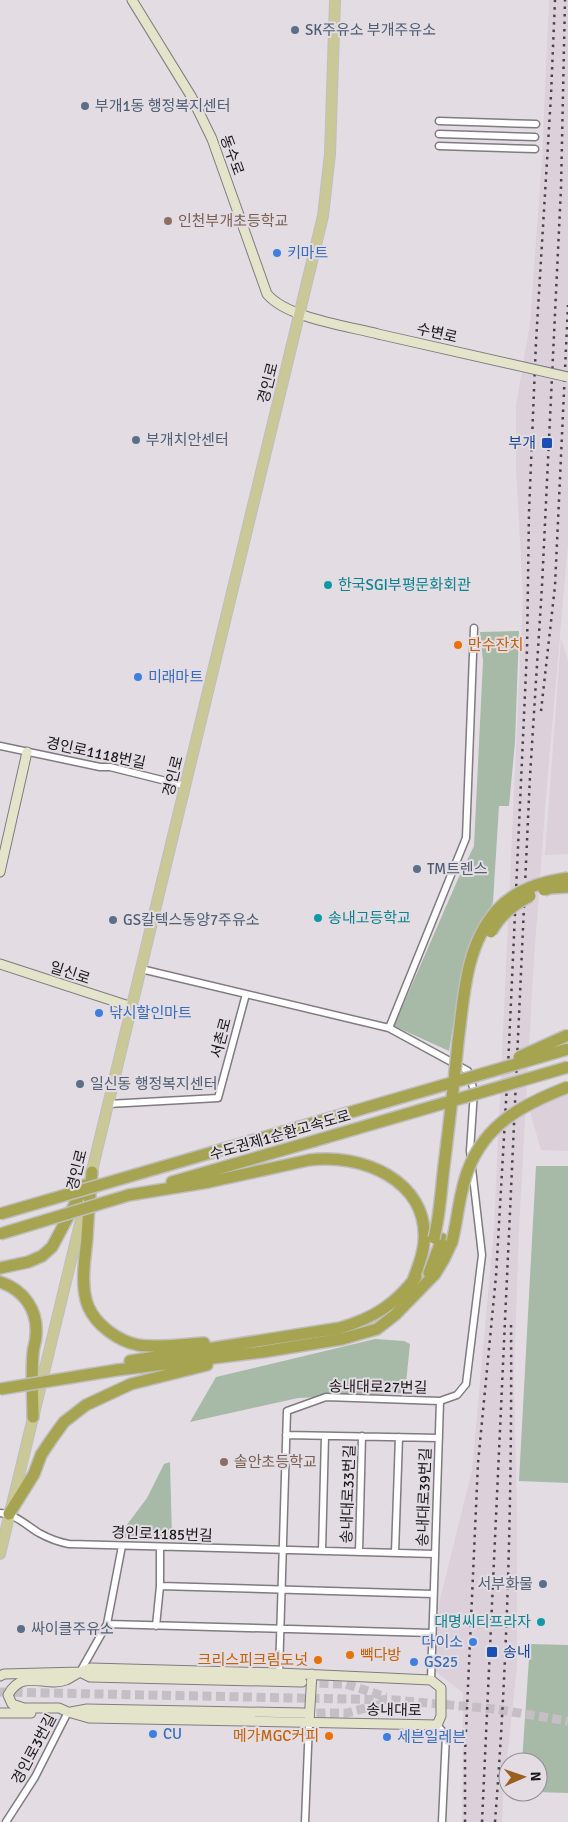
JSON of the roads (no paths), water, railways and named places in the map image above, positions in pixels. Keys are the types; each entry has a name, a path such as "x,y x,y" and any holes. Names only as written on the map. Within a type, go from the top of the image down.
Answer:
{"highway":[{"path":"438,1240 464,992 475,948 485,927 497,910 510,898 546,881 568,878"},
{"path":"0,1382 116,1367 262,1352 342,1339 377,1329 396,1316 415,1287 433,1266 474,976 481,951 492,929 506,912 521,900 550,888 568,887"},
{"path":"487,1071 568,1036"},
{"name":"수도권제1순환고속도로","path":"0,1214 568,1049"},
{"name":"수도권제1순환고속도로","path":"0,1234 568,1067"},
{"path":"0,1389 268,1339 340,1328 362,1321 389,1306 415,1287 422,1256 438,1240 462,1189 468,1170 492,1131 534,1100 568,1087"},
{"path":"129,1195 209,1182 309,1160 326,1158 345,1160 362,1163 394,1179 406,1191 418,1208 423,1225 438,1240"},
{"path":"0,1268 28,1262 42,1256 52,1247 92,1172"},
{"path":"92,1172 84,1290 89,1307 99,1323 123,1340 138,1344 268,1339"},
{"path":"0,1282 22,1294 33,1311 37,1323 33,1354 33,1417"},
{"path":"5,1514 34,1474 41,1455 64,1422 86,1405 131,1384 262,1352"}],"main road":[{"name":"경인로","path":"0,1554 5,1514 33,1417 323,216 330,154 335,0"}],"street":[{"name":"동수로","path":"132,0 191,96 212,139 267,294 272,299 300,315"},
{"path":"439,121 536,124"},
{"path":"439,134 536,137"},
{"path":"438,146 535,149"},
{"name":"수변로","path":"300,315 568,377"},
{"path":"389,1028 466,838 474,628"},
{"name":"경인로1118번길","path":"0,746 27,752 37,752 100,767 110,767 186,786"},
{"path":"0,872 27,752"},
{"name":"일신로","path":"0,964 132,1007"},
{"path":"141,969 389,1028 468,1071 474,1092 470,1151 482,1255 466,1384 457,1395 440,1401"},
{"name":"서촌로","path":"108,1104 218,1098 246,994"},
{"name":"송내대로27번길","path":"279,1673 287,1411 326,1397 440,1401"},
{"name":"송내대로39번길","path":"431,1680 440,1401"},
{"name":"송내대로33번길","path":"286,1435 439,1438"},
{"path":"322,1551 325,1436"},
{"name":"송내대로33번길","path":"359,1552 362,1436"},
{"path":"395,1553 399,1437"},
{"name":"경인로1185번길","path":"5,1514 59,1542 122,1546 435,1554"},
{"path":"68,1712 59,1708 24,1708 12,1704 8,1695 12,1686 24,1681 65,1681 80,1672 107,1624 122,1546"},
{"path":"156,1626 160,1586 160,1547"},
{"path":"160,1586 433,1594"},
{"path":"107,1624 432,1633"},
{"name":"송내대로","path":"0,1676 4,1674 80,1672 91,1668 279,1673 431,1680 441,1688 441,1716 437,1725 89,1718 68,1712"},
{"name":"송내대로","path":"80,1672 90,1677 302,1682"},
{"path":"305,1822 312,1674"},
{"name":"송내대로","path":"0,1713 68,1712 87,1709 303,1712"},
{"name":"경인로3번길","path":"6,1822 36,1778 68,1712"},
{"path":"437,1725 446,1734 442,1822"}],"tunnel":[{"path":"306,1683 346,1684 386,1697"},
{"path":"0,1692 395,1700 494,1709 568,1721"},
{"path":"303,1713 347,1713 384,1703"}],"railway":[{"path":"465,1822 465,1754 478,1463 496,1276 508,1067 527,650 529,512 536,342 555,0"},
{"path":"482,1822 530,776 542,586 561,188 565,0"},
{"path":"541,711 555,586 568,305"},
{"path":"495,1822 503,1697 508,1571 511,1320"}],"place":[{"name":"SK주유소 부개주유소","path":"295,30"},
{"name":"부개1동 행정복지센터","path":"85,106"},
{"name":"인천부개초등학교","path":"168,221"},
{"name":"키마트","path":"277,253"},
{"name":"부개치안센터","path":"136,440"},
{"name":"부개","path":"547,443"},
{"name":"한국SGI부평문화회관","path":"328,585"},
{"name":"만수잔치","path":"458,645"},
{"name":"미래마트","path":"138,677"},
{"name":"TM트렌스","path":"417,869"},
{"name":"송내고등학교","path":"318,918"},
{"name":"GS칼텍스동양7주유소","path":"113,920"},
{"name":"낚시할인마트","path":"99,1013"},
{"name":"일신동 행정복지센터","path":"80,1084"},
{"name":"솔안초등학교","path":"224,1462"},
{"name":"서부화물","path":"543,1584"},
{"name":"대명씨티프라자","path":"541,1622"},
{"name":"싸이클주유소","path":"21,1629"},
{"name":"다이소","path":"473,1642"},
{"name":"송내","path":"492,1652"},
{"name":"빽다방","path":"350,1655"},
{"name":"크리스피크림도넛","path":"318,1660"},
{"name":"GS25","path":"414,1662"},
{"name":"CU","path":"153,1734"},
{"name":"메가MGC커피","path":"329,1736"},
{"name":"세븐일레븐","path":"387,1737"}]}
